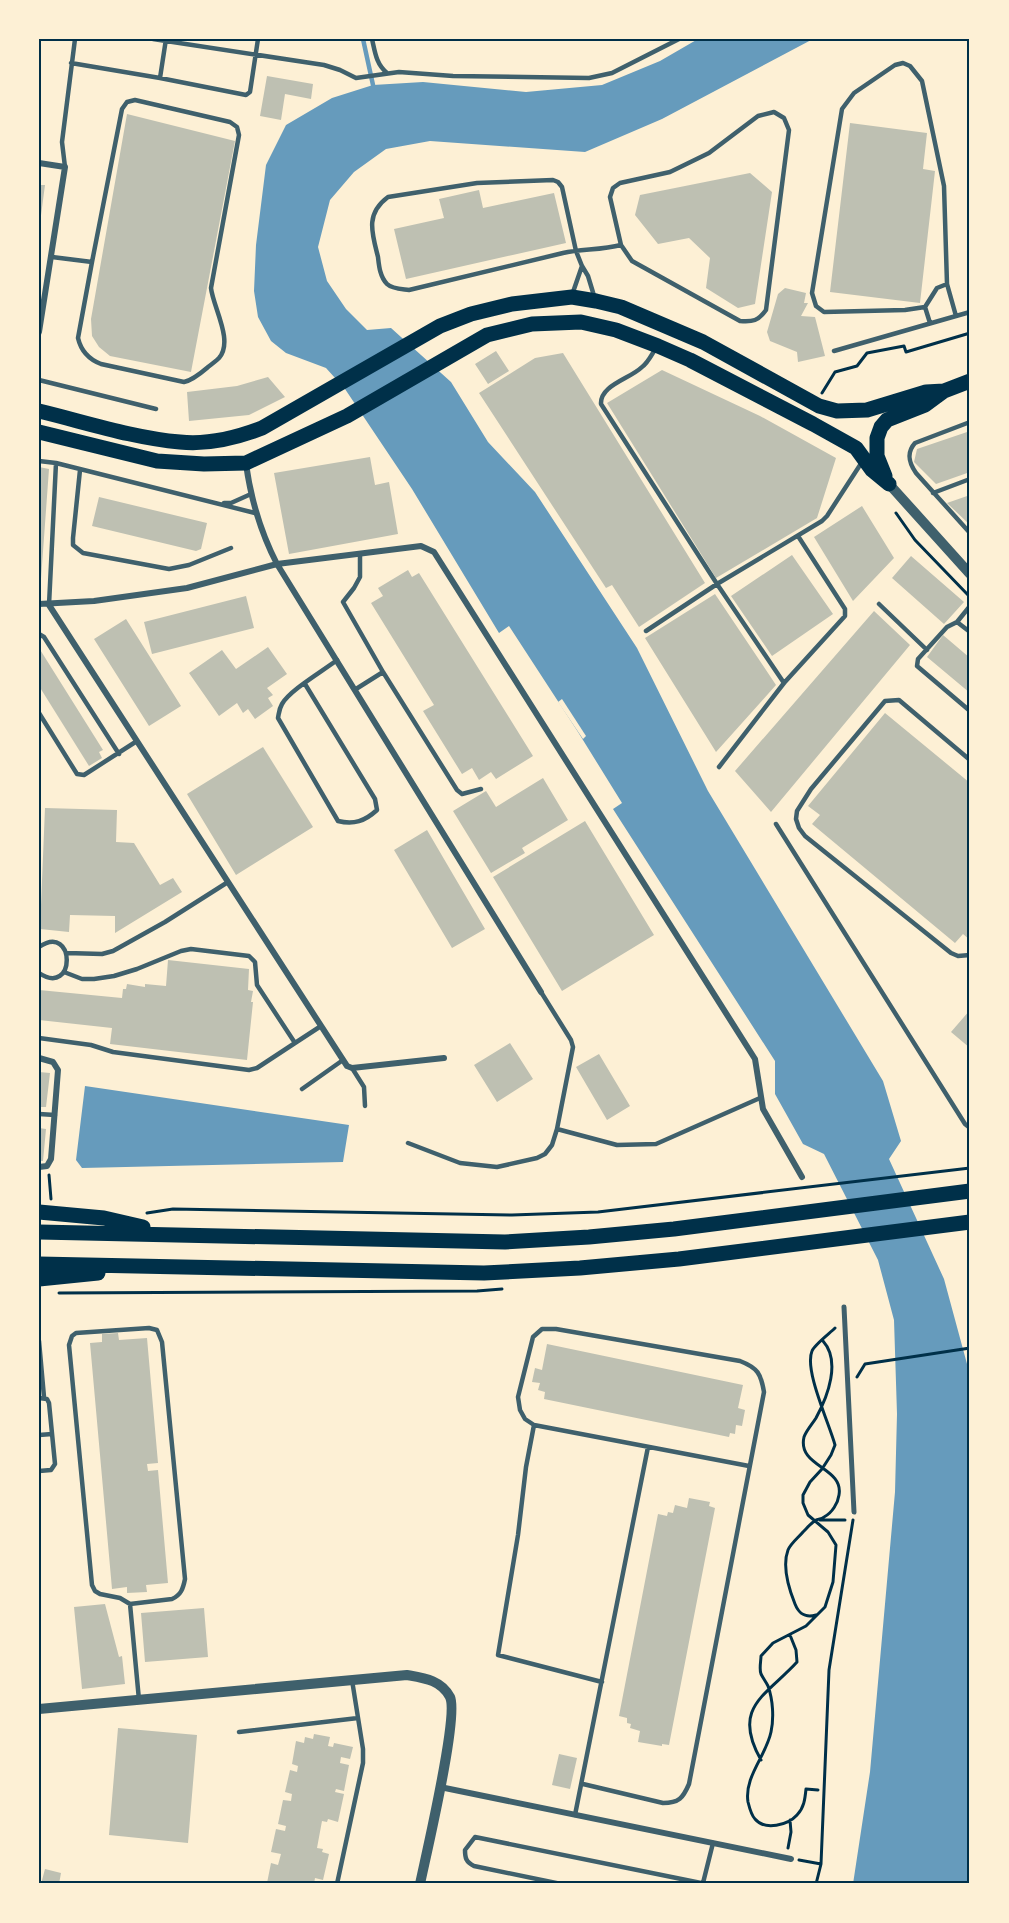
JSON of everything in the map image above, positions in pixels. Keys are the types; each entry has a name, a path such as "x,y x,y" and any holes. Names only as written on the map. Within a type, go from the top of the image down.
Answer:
{"main road":[{"path":"40,409 181,443 216,441 242,436 262,428 440,326 471,314 513,304 572,297 621,307 703,342 819,406 837,411 867,410 926,392 944,391"},
{"path":"39,432 157,461 204,464 246,463 346,416 487,335 532,324 581,322 616,330 690,360 845,441 856,448 872,470 889,484"},
{"path":"889,484 876,456 877,438 881,427 887,420 926,405 944,391 970,381"},
{"path":"39,1232 506,1242 674,1229 970,1191"},
{"path":"44,1213 104,1218 172,1234"},
{"path":"39,1264 484,1273 580,1268 679,1259 970,1222"},
{"path":"39,1279 172,1266"}],"street":[{"path":"39,162 65,167 39,332"},
{"path":"246,463 255,513 265,542 277,564 542,992"},
{"path":"889,484 970,574"},
{"path":"39,604 49,605 187,588 277,564 421,546 434,552 755,1059 763,1109 802,1177"},
{"path":"49,605 347,1066 352,1068 444,1058"},
{"path":"39,1058 53,1062 58,1070 51,1159 48,1165 43,1168 39,1167"},
{"path":"844,1307 854,1512"},
{"path":"39,1709 407,1675 428,1678 441,1685 451,1699 452,1717 420,1884"},
{"path":"440,1787 788,1859"}],"lane":[{"path":"65,167 62,141 75,39"},
{"path":"153,39 324,66 340,70 356,78 387,73 589,78 612,74 679,39"},
{"path":"71,63 246,95 250,92 258,39"},
{"path":"372,39 377,59 381,68 387,73"},
{"path":"160,78 166,40"},
{"path":"947,284 937,288 925,307 905,310 824,312 816,306 812,293 842,109 854,93 896,65 903,63 910,66 922,81 940,163 944,186 947,284 956,316"},
{"path":"135,100 230,122 237,127 238,135 212,288 212,296 224,333 224,345 219,358 195,377 184,382 92,361 80,347 78,338 92,262 122,109 127,102 135,100"},
{"path":"774,112 784,118 789,130 788,142 766,310 759,319 751,322 740,321 632,261 621,245 610,197 613,188 620,183 670,172 709,153 758,116 774,112"},
{"path":"596,301 588,276 576,251 562,188 554,180 477,183 388,197 375,212 371,227 381,274 387,285 396,289 409,290 576,251 603,250 621,245"},
{"path":"52,257 92,262"},
{"path":"572,297 582,267"},
{"path":"925,307 930,323"},
{"path":"834,351 970,312"},
{"path":"658,346 644,366 606,391 602,404 717,584 784,683"},
{"path":"39,380 156,410"},
{"path":"970,422 922,440 911,448 909,455 910,464 970,533"},
{"path":"646,631 827,516 865,459"},
{"path":"39,461 56,463 255,513"},
{"path":"49,605 56,463"},
{"path":"80,470 73,545 83,553 168,569 189,565 231,548"},
{"path":"933,493 970,479"},
{"path":"218,504 231,503 250,494"},
{"path":"719,767 784,683 845,616 846,613 798,536"},
{"path":"360,555 360,577 342,602 457,790 465,793 481,789"},
{"path":"879,604 927,650"},
{"path":"970,606 957,622 947,627 917,663 919,669 970,711"},
{"path":"957,622 970,632"},
{"path":"39,634 44,637 119,754"},
{"path":"305,684 375,799 377,810 368,818 350,824 338,821 278,718 280,707 285,700 305,684 337,660"},
{"path":"356,689 383,672"},
{"path":"970,760 899,700 885,701 811,789 797,811 796,819 805,836 951,953 957,956 970,955"},
{"path":"39,713 77,774 84,776 137,741"},
{"path":"776,824 965,1124 970,1128"},
{"path":"67,953 102,954 113,951 165,922 228,882"},
{"path":"39,972 47,977 54,977 64,972 68,963 67,953 63,948 53,942 40,944"},
{"path":"64,972 82,979 104,978 137,969 191,949 249,956 255,962 257,985 295,1043"},
{"path":"408,1143 460,1163 497,1167 545,1154 552,1145 557,1129 573,1047 542,992"},
{"path":"39,1038 92,1045 113,1052 249,1070 257,1068 321,1026"},
{"path":"302,1089 343,1060"},
{"path":"352,1068 364,1088 365,1106"},
{"path":"557,1129 617,1145 656,1144 760,1098"},
{"path":"39,1114 55,1115"},
{"path":"149,1328 157,1330 162,1342 184,1579 182,1591 172,1599 130,1604 120,1598 100,1594 92,1585 69,1345 72,1336 76,1334 149,1328"},
{"path":"582,1784 663,1803 675,1803 685,1794 689,1784 764,1392 762,1378 756,1370 740,1361 556,1329 542,1329 533,1337 518,1397 520,1410 525,1419 534,1425 749,1466"},
{"path":"39,1341 41,1398 49,1402 55,1464 51,1470 39,1471"},
{"path":"534,1425 498,1655 602,1682"},
{"path":"39,1435 52,1434"},
{"path":"575,1815 648,1447"},
{"path":"130,1604 139,1700"},
{"path":"337,1884 363,1763 363,1749 352,1680"},
{"path":"238,1732 358,1718"},
{"path":"561,1884 474,1866 465,1858 465,1850 475,1837 704,1884 713,1843"}],"path":[{"path":"822,393 835,372 857,366 867,353 904,346 906,352 970,333"},
{"path":"890,504 915,540 970,597"},
{"path":"44,1213 51,1193 48,1165"},
{"path":"139,1214 174,1209 513,1215 598,1212 970,1168"},
{"path":"970,1235 970,1254"},
{"path":"818,1790 806,1789 804,1803 798,1814 780,1824 764,1825 754,1819 748,1801 749,1782 768,1746 772,1730 772,1706 768,1688 760,1673 761,1656 773,1643 806,1626 825,1607 833,1582 836,1545 828,1532 808,1515 803,1503 803,1495 831,1455 835,1445 811,1372 810,1357 812,1348 839,1326"},
{"path":"817,1615 809,1617 802,1615 796,1608 786,1566 788,1551 794,1541 814,1521 825,1517 836,1505 840,1493 838,1482 831,1473 822,1469 805,1450 804,1437 822,1405 829,1385 833,1359 830,1348 823,1340"},
{"path":"857,1377 865,1364 970,1348"},
{"path":"816,1884 820,1864 829,1670 854,1512"},
{"path":"814,1521 845,1520"},
{"path":"761,1760 750,1732 750,1714 768,1688 797,1662 796,1650 789,1635"},
{"path":"790,1820 788,1859 820,1864"}],"water":[{"path":"698,39 813,39 662,119 585,152 430,141 386,149 354,172 330,200 318,247 327,281 346,309 367,330 391,328 451,382 488,442 535,492 637,648 708,791 883,1081 901,1141 889,1159 944,1279 970,1375 970,1884 853,1884 870,1772 895,1492 897,1414 894,1320 878,1260 824,1154 803,1144 775,1094 775,1061 613,809 622,803 578,732 509,626 499,633 412,489 345,389 326,368 286,353 271,341 258,317 254,291 256,245 266,165 286,125 332,98 373,85 423,82 526,92 602,85 660,61"},
{"path":"85,1086 349,1125 343,1162 82,1168 76,1160"}],"pier":[{"path":"562,699 586,736 583,739 558,702"}],"building":[{"path":"267,76 313,84 311,99 285,94 281,120 260,116"},
{"path":"127,114 235,141 191,372 110,356 99,347 92,336 91,319"},
{"path":"850,123 927,133 923,169 935,171 920,303 830,292"},
{"path":"750,173 772,192 755,304 738,308 706,288 710,258 689,238 658,244 635,215 640,195"},
{"path":"39,185 45,185 40,223 39,223"},
{"path":"479,190 483,208 554,193 566,243 406,279 394,229 444,218 439,199"},
{"path":"785,288 806,293 804,303 808,303 801,316 815,317 825,356 798,362 797,352 770,341 767,332 778,294"},
{"path":"496,351 509,371 488,384 475,364"},
{"path":"563,353 705,583 639,627 612,585 606,588 479,393 535,358"},
{"path":"662,370 760,416 836,458 817,518 716,578 607,403"},
{"path":"268,377 285,397 249,415 189,421 187,392 237,386"},
{"path":"970,431 970,472 936,484 914,462 917,449"},
{"path":"370,457 375,485 389,482 398,534 289,554 274,473"},
{"path":"39,467 49,469 41,579 39,579"},
{"path":"970,495 970,525 947,503"},
{"path":"99,497 207,523 201,549 196,551 92,526"},
{"path":"862,506 894,558 853,601 814,537"},
{"path":"792,555 833,614 772,656 731,596"},
{"path":"911,556 964,602 944,624 892,578"},
{"path":"408,570 412,577 419,573 533,756 496,779 491,772 479,780 472,768 462,774 423,711 434,705 371,603 383,596 378,588"},
{"path":"715,594 776,685 716,752 645,638"},
{"path":"246,596 254,628 152,654 144,622"},
{"path":"874,611 910,645 771,812 735,771"},
{"path":"126,619 181,706 149,726 94,639"},
{"path":"943,635 970,658 970,693 927,657"},
{"path":"268,647 287,674 267,688 273,695 268,698 273,706 255,719 248,709 243,713 237,703 219,716 189,673 222,650 236,669"},
{"path":"39,648 103,750 99,752 102,758 89,766 39,686"},
{"path":"885,713 970,783 970,940 963,934 955,943 812,824 820,815 808,806"},
{"path":"263,747 313,827 236,875 187,794"},
{"path":"543,778 568,820 522,848 525,853 491,873 453,811 486,791 496,807"},
{"path":"45,808 117,810 116,842 134,843 160,885 173,878 182,892 115,933 115,916 70,915 69,932 40,929"},
{"path":"585,821 654,935 562,991 493,877"},
{"path":"427,830 485,929 452,948 394,850"},
{"path":"168,960 249,969 248,990 253,991 251,1002 253,1002 247,1060 110,1044 112,1028 39,1020 39,990 122,998 123,989 126,989 127,984 145,987 145,984 166,986"},
{"path":"970,1010 970,1048 951,1032"},
{"path":"510,1043 533,1079 497,1102 474,1065"},
{"path":"599,1054 630,1106 607,1120 576,1067"},
{"path":"39,1072 50,1073 46,1107 39,1107"},
{"path":"39,1128 46,1129 43,1161 39,1161"},
{"path":"118,1333 119,1340 147,1338 158,1463 147,1464 148,1471 158,1470 168,1583 146,1585 147,1592 127,1593 127,1587 112,1589 90,1343 102,1342 102,1334"},
{"path":"547,1344 743,1385 738,1408 745,1410 742,1426 736,1425 735,1434 730,1433 729,1437 544,1399 545,1392 538,1390 540,1383 532,1382 535,1368 542,1370"},
{"path":"689,1498 710,1502 709,1506 715,1508 669,1745 662,1744 662,1746 638,1742 640,1731 630,1728 631,1724 627,1723 627,1718 619,1716 658,1514 667,1516 668,1512 673,1513 675,1505 687,1508"},
{"path":"105,1604 119,1657 122,1656 125,1684 82,1689 74,1607"},
{"path":"204,1608 208,1657 145,1662 141,1613"},
{"path":"118,1728 197,1735 188,1843 109,1835"},
{"path":"314,1734 330,1737 328,1746 333,1747 334,1743 353,1747 350,1759 341,1757 340,1763 349,1765 344,1791 336,1789 335,1792 344,1794 338,1822 328,1819 327,1822 322,1821 317,1848 329,1854 323,1880 315,1878 314,1884 267,1883 271,1863 278,1865 281,1854 271,1852 276,1829 285,1831 286,1826 278,1824 283,1800 291,1801 292,1794 285,1792 290,1770 297,1772 298,1766 292,1764 296,1741 304,1743 305,1737 313,1739"},
{"path":"559,1754 577,1758 570,1789 552,1785"},
{"path":"45,1869 61,1873 59,1884 41,1884"}],"waterway":[{"path":"363,39 373,85"}]}
